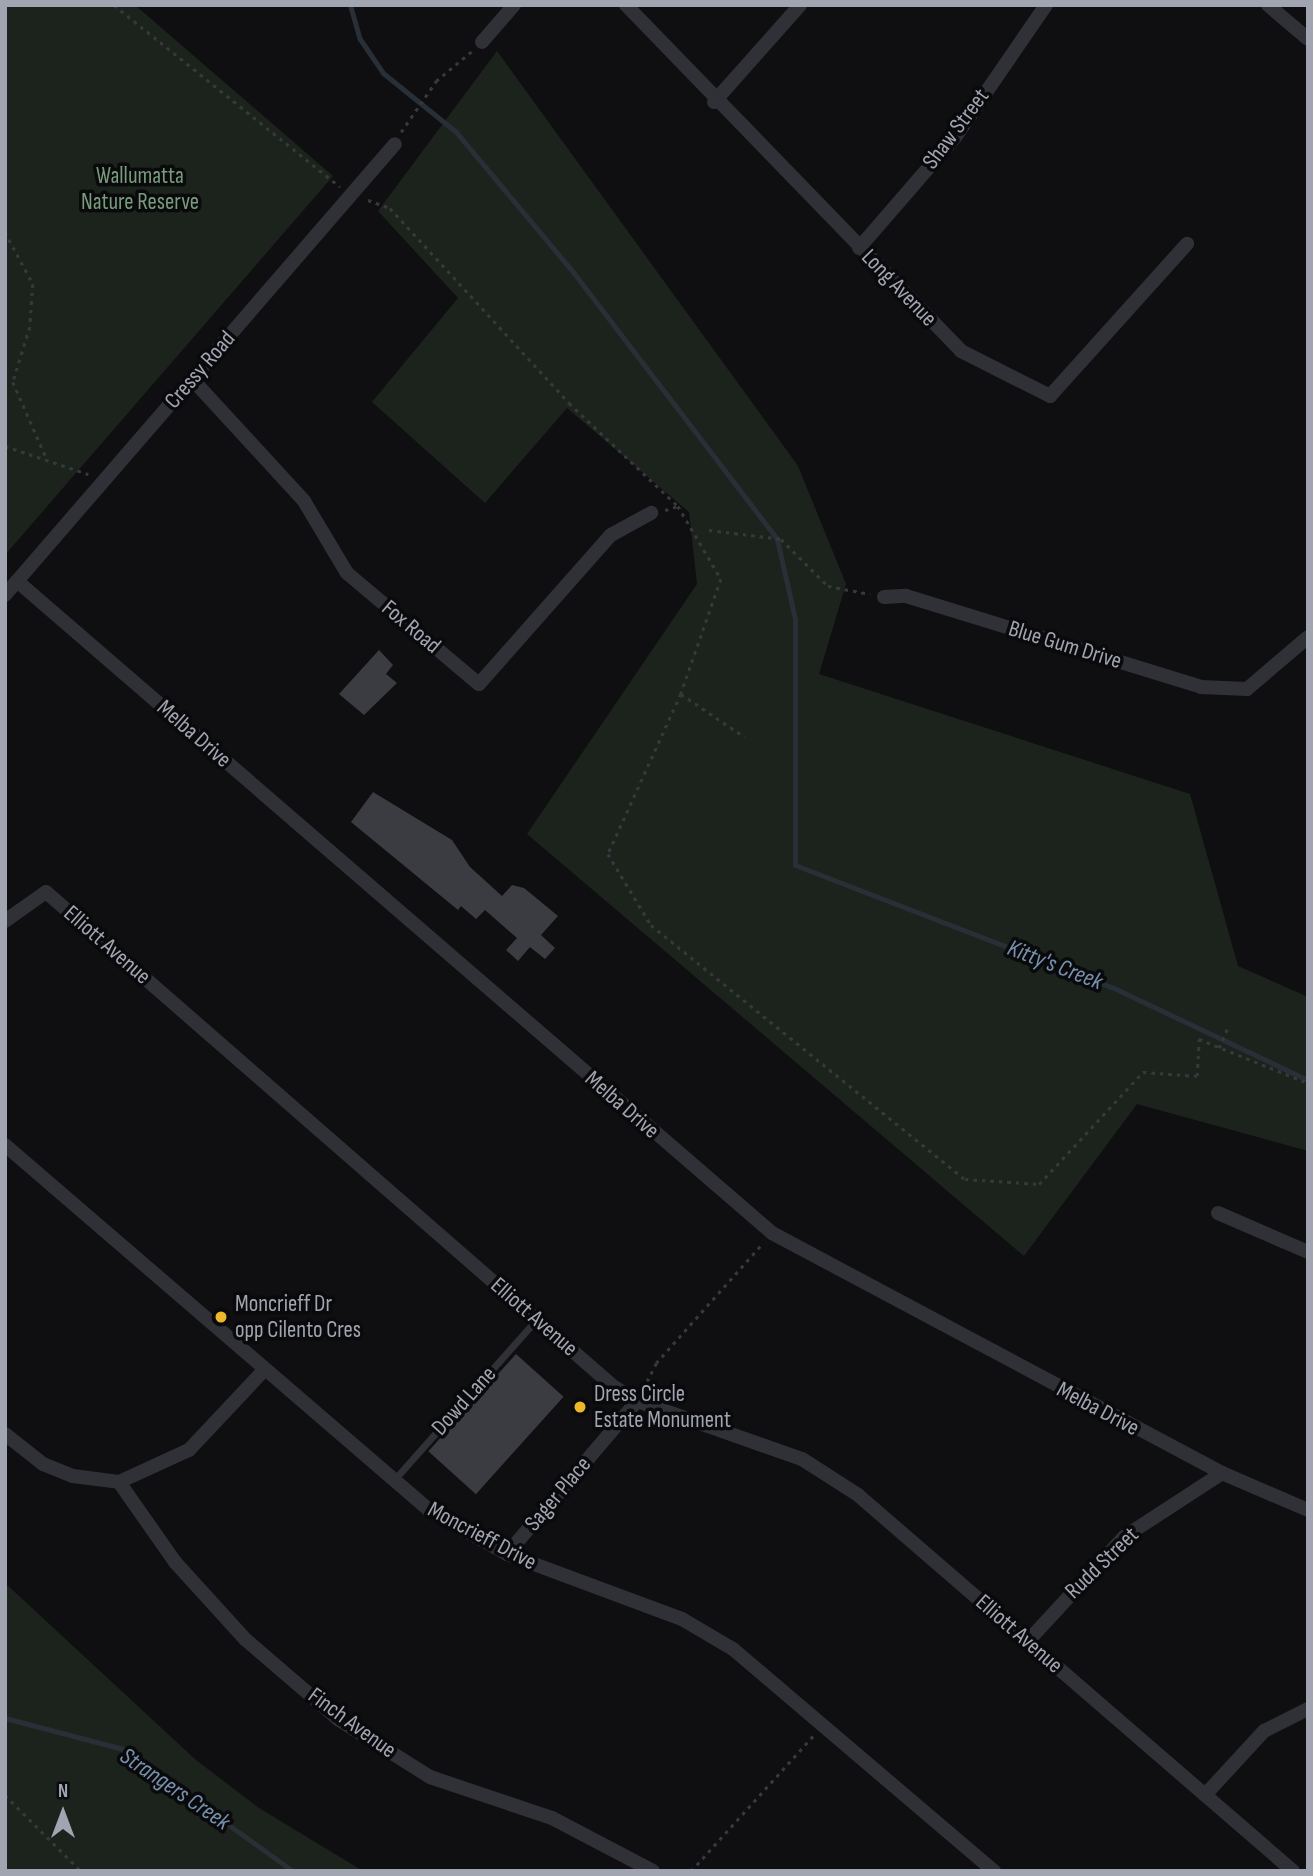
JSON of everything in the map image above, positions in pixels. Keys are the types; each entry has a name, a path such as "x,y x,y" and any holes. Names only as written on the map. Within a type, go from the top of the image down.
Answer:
{"street":[{"path":"482,42 514,5"},
{"name":"Long Avenue","path":"626,5 714,102 961,351 1049,396 1187,244"},
{"path":"714,102 800,5"},
{"name":"Shaw Street","path":"859,248 956,136 1046,5"},
{"path":"1268,5 1308,39"},
{"name":"Cressy Road","path":"5,595 395,144"},
{"name":"Fox Road","path":"192,379 304,502 347,573 478,684 611,535 651,513"},
{"name":"Melba Drive","path":"17,581 772,1233 1222,1473 1308,1510"},
{"name":"Blue Gum Drive","path":"884,597 906,596 1201,687 1247,690 1308,637"},
{"name":"Elliott Avenue","path":"5,921 46,892 536,1319 637,1401 802,1458 858,1495 1293,1871"},
{"name":"Moncrieff Drive","path":"5,1145 392,1482 449,1524 507,1554 682,1619 733,1649 994,1871"},
{"path":"1218,1213 1308,1252"},
{"path":"5,1434 43,1464 73,1476 119,1482 189,1450 264,1370"},
{"name":"Sager Place","path":"507,1554 637,1401"},
{"name":"Rudd Street","path":"1028,1642 1124,1537 1222,1473"},
{"name":"Finch Avenue","path":"119,1482 176,1562 245,1639 338,1719 430,1777 552,1818 653,1871"},
{"path":"1205,1795 1264,1731 1308,1709"}],"lane":[{"name":"Dowd Lane","path":"392,1482 536,1319"}],"path":[{"path":"114,5 352,194 390,208 569,403 678,506 721,579 681,694 608,854 651,925 965,1179 1039,1184 1143,1072 1197,1076 1199,1039 1308,1083"},
{"path":"410,115 436,81 482,42"},
{"path":"5,232 33,284 30,327 13,382 46,455"},
{"path":"5,446 46,455 104,481"},
{"path":"709,530 781,538 828,586 884,597"},
{"path":"681,694 745,737"},
{"path":"1219,1048 1227,1027"},
{"path":"637,1401 656,1363 772,1233"},
{"path":"691,1871 823,1725"},
{"path":"5,1795 81,1871"}],"green space":[{"name":"Wallumatta Nature Reserve","path":"5,5 135,5 333,176 5,555"},
{"path":"497,51 798,466 846,584 819,674 1190,794 1238,966 1308,997 1308,1151 1137,1104 1024,1256 527,834 697,584 689,512 567,408 485,503 372,402 458,298 378,211"},
{"path":"5,1583 196,1760 259,1808 363,1871 5,1871"}],"building":[{"path":"379,650 393,665 386,674 397,683 364,715 339,694"},
{"path":"373,792 452,840 470,867 502,896 512,885 524,888 558,916 541,935 555,948 545,959 530,947 518,961 506,950 517,938 485,910 476,919 461,906 458,910 351,822"},
{"path":"516,1354 564,1397 476,1494 428,1451"}],"waterway":[{"name":"Kitty's Creek","path":"350,5 360,39 383,73 456,132 573,272 777,539 795,619 795,865 1116,989 1308,1080"},
{"name":"Strangers Creek","path":"5,1718 123,1749 293,1871"}],"place":[{"name":"Moncrieff Dr opp Cilento Cres","path":"221,1317"},
{"name":"Dress Circle Estate Monument","path":"580,1407"}]}
